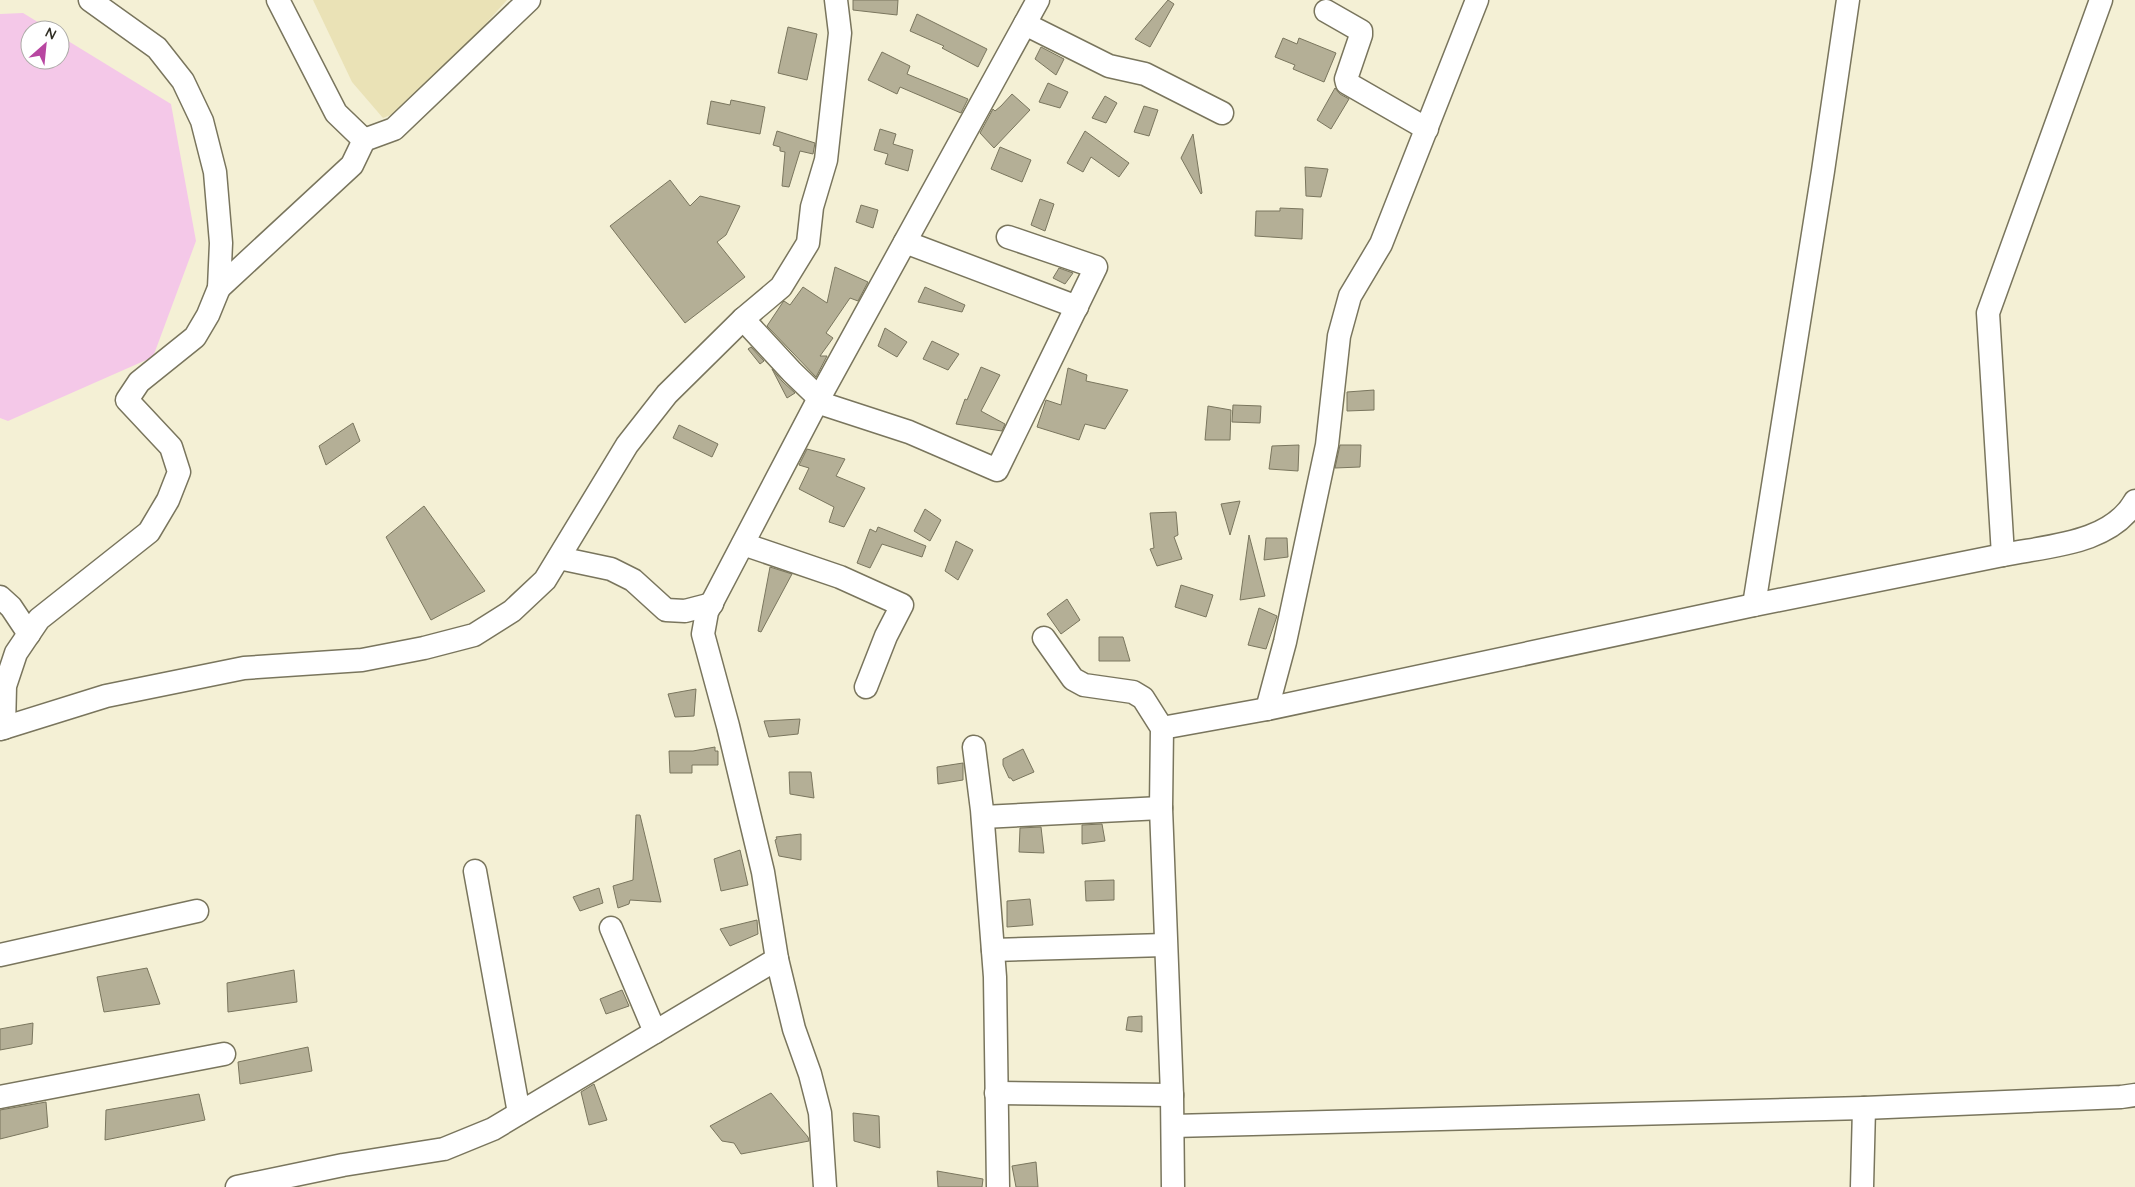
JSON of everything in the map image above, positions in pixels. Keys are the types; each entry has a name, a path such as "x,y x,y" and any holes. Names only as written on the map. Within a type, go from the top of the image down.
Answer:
{"street":[{"path":"90,0 157,48 183,81 202,121 215,172 221,243 219,288 208,315 195,338 139,382 127,400 171,447 179,472 168,500 149,532 62,598 39,619 16,653 5,686 2,729 106,696 244,668 362,660 424,648 474,635 512,611 546,580 627,444 667,394 743,319 781,287 808,243 812,207 826,160 840,33 836,0"},
{"path":"278,0 336,113 364,140"},
{"path":"219,288 352,166 364,140 394,130 529,0"},
{"path":"825,1187 820,1113 810,1074 794,1029 776,959 763,872 728,726 703,634 707,612 818,400 1038,0"},
{"path":"1267,709 1285,642 1327,445 1339,336 1350,296 1381,244 1477,0"},
{"path":"1754,606 1823,171 1848,0"},
{"path":"2003,556 1988,313 2101,0"},
{"path":"1326,11 1360,31 1361,36 1346,79 1347,83 1427,129"},
{"path":"1024,24 1109,66 1145,74 1222,113"},
{"path":"743,319 818,400 909,432 997,470 1096,266 1008,237"},
{"path":"905,242 1077,307"},
{"path":"1162,728 1267,709 1754,606 2093,537 2113,526 2131,508 2135,501"},
{"path":"743,544 840,577 902,605 886,636 866,688"},
{"path":"559,558 593,564 633,580 666,610 673,612 703,634"},
{"path":"0,597 11,607 29,634"},
{"path":"673,612 712,604"},
{"path":"1044,638 1073,679 1084,685 1133,692 1143,698 1162,728 1160,808 1172,1095 1173,1187"},
{"path":"974,747 983,817 993,950 998,1187"},
{"path":"983,817 1160,808"},
{"path":"475,871 520,1113"},
{"path":"0,955 197,911"},
{"path":"611,928 655,1032"},
{"path":"993,950 1166,945"},
{"path":"237,1187 343,1165 444,1149 493,1129 776,959"},
{"path":"0,1097 224,1054"},
{"path":"996,1093 1172,1095"},
{"path":"1173,1126 1864,1108 2111,1098 2135,1095"},
{"path":"1862,1187 1864,1108"}],"shaded area":[{"path":"313,0 507,0 411,107 383,118 352,82"},
{"path":"23,13 35,20 20,20 20,70 70,70 70,42 171,104 196,241 153,357 8,421 0,418 0,14"}],"building":[{"path":"853,0 898,0 897,15 853,10"},
{"path":"1168,0 1174,4 1150,47 1135,39"},
{"path":"917,14 987,49 978,67 942,48 944,46 910,31"},
{"path":"788,27 817,34 807,80 778,73"},
{"path":"1283,38 1297,44 1299,38 1336,53 1324,82 1293,69 1295,65 1275,57"},
{"path":"1041,47 1064,59 1056,75 1035,59"},
{"path":"882,52 910,66 907,74 968,99 961,113 900,87 897,94 868,80"},
{"path":"1048,83 1068,92 1060,108 1039,102"},
{"path":"1335,88 1340,94 1349,99 1331,129 1317,120"},
{"path":"1012,94 1030,110 994,148 980,133 993,109 995,111"},
{"path":"1105,96 1117,103 1106,123 1092,118"},
{"path":"731,100 765,107 760,134 707,124 711,101 730,105"},
{"path":"1144,106 1158,110 1149,136 1134,132"},
{"path":"880,129 896,134 893,144 913,150 908,171 885,164 888,154 874,150"},
{"path":"777,131 815,143 813,154 800,151 789,187 782,186 785,152 780,151 780,147 773,145"},
{"path":"1085,131 1129,163 1119,177 1091,157 1083,172 1067,163"},
{"path":"1193,134 1202,193 1201,194 1181,158"},
{"path":"1000,147 1031,160 1022,182 991,169"},
{"path":"1305,167 1328,169 1321,197 1306,196"},
{"path":"670,180 690,206 700,196 740,206 726,235 717,242 745,277 685,323 610,226"},
{"path":"1040,199 1054,204 1045,231 1031,225"},
{"path":"861,205 878,210 873,228 856,222"},
{"path":"1280,208 1303,209 1302,239 1255,236 1256,211 1280,211"},
{"path":"835,267 868,282 858,301 850,298 826,333 833,338 820,356 827,356 816,377 767,326 783,302 790,305 803,287 827,303"},
{"path":"1059,268 1073,273 1065,284 1053,278"},
{"path":"925,287 965,305 962,312 918,302"},
{"path":"885,328 907,342 897,357 878,346"},
{"path":"932,341 959,354 948,370 923,359"},
{"path":"751,347 764,361 760,364 748,349"},
{"path":"981,367 1000,375 981,411 1005,424 1002,431 956,424 965,399 967,400"},
{"path":"1068,368 1087,375 1086,381 1128,390 1105,429 1085,424 1079,440 1037,427 1046,400 1061,405"},
{"path":"772,369 782,381 795,393 787,398"},
{"path":"1374,390 1374,410 1347,411 1347,392"},
{"path":"1233,405 1261,406 1260,423 1232,422"},
{"path":"1208,406 1231,410 1230,440 1205,440"},
{"path":"353,423 360,441 326,465 319,446"},
{"path":"679,425 718,444 712,457 673,438"},
{"path":"1299,445 1298,471 1269,469 1272,446"},
{"path":"1340,445 1361,445 1360,467 1335,468"},
{"path":"807,449 845,459 836,476 865,488 844,527 829,522 834,507 799,489 809,468 799,465"},
{"path":"1240,501 1230,535 1221,504"},
{"path":"424,506 485,591 431,620 386,537"},
{"path":"925,509 941,520 930,541 914,531"},
{"path":"1176,512 1178,535 1174,537 1182,559 1157,566 1150,549 1154,548 1150,513"},
{"path":"878,527 926,546 922,557 882,544 870,568 857,563 870,529 876,532"},
{"path":"1249,535 1265,596 1240,600"},
{"path":"1266,538 1287,538 1288,557 1264,560"},
{"path":"956,541 973,550 958,580 945,571"},
{"path":"770,567 792,574 761,632 758,631"},
{"path":"1181,585 1213,595 1206,617 1175,607"},
{"path":"1067,599 1080,620 1061,634 1047,614"},
{"path":"1259,608 1277,616 1266,649 1248,645"},
{"path":"1099,637 1123,637 1130,661 1099,661"},
{"path":"696,689 694,716 675,717 668,694"},
{"path":"800,719 798,734 769,737 764,721"},
{"path":"715,747 715,751 718,751 718,765 692,765 692,773 670,773 669,751 693,751"},
{"path":"1023,749 1034,772 1013,781 1009,778 1003,765 1003,759"},
{"path":"963,763 963,780 938,784 937,767"},
{"path":"789,772 811,772 814,798 790,794"},
{"path":"636,815 640,815 661,902 630,900 629,904 618,908 613,886 633,880"},
{"path":"1102,824 1105,841 1082,844 1082,825"},
{"path":"1041,827 1044,853 1019,852 1020,828"},
{"path":"801,834 801,860 779,856 776,837"},
{"path":"740,850 748,885 721,891 714,859"},
{"path":"1114,880 1114,900 1086,901 1085,881"},
{"path":"599,888 603,903 580,911 573,897"},
{"path":"1030,899 1033,925 1007,927 1007,901"},
{"path":"757,920 758,934 730,946 720,929"},
{"path":"147,968 160,1004 104,1012 97,977"},
{"path":"294,970 297,1002 228,1012 227,983"},
{"path":"622,990 629,1006 606,1014 600,999"},
{"path":"1142,1016 1142,1032 1126,1030 1128,1017"},
{"path":"33,1023 32,1044 0,1050 0,1029"},
{"path":"308,1047 312,1071 240,1084 238,1062"},
{"path":"594,1084 607,1120 589,1125 581,1092"},
{"path":"771,1093 808,1137 809,1141 741,1154 734,1143 722,1141 710,1126"},
{"path":"199,1094 205,1120 105,1140 106,1110"},
{"path":"46,1102 48,1127 0,1139 0,1110"},
{"path":"853,1113 879,1116 880,1148 854,1141"},
{"path":"1036,1162 1038,1187 1016,1187 1012,1166"},
{"path":"937,1171 983,1179 982,1187 938,1187"}]}
